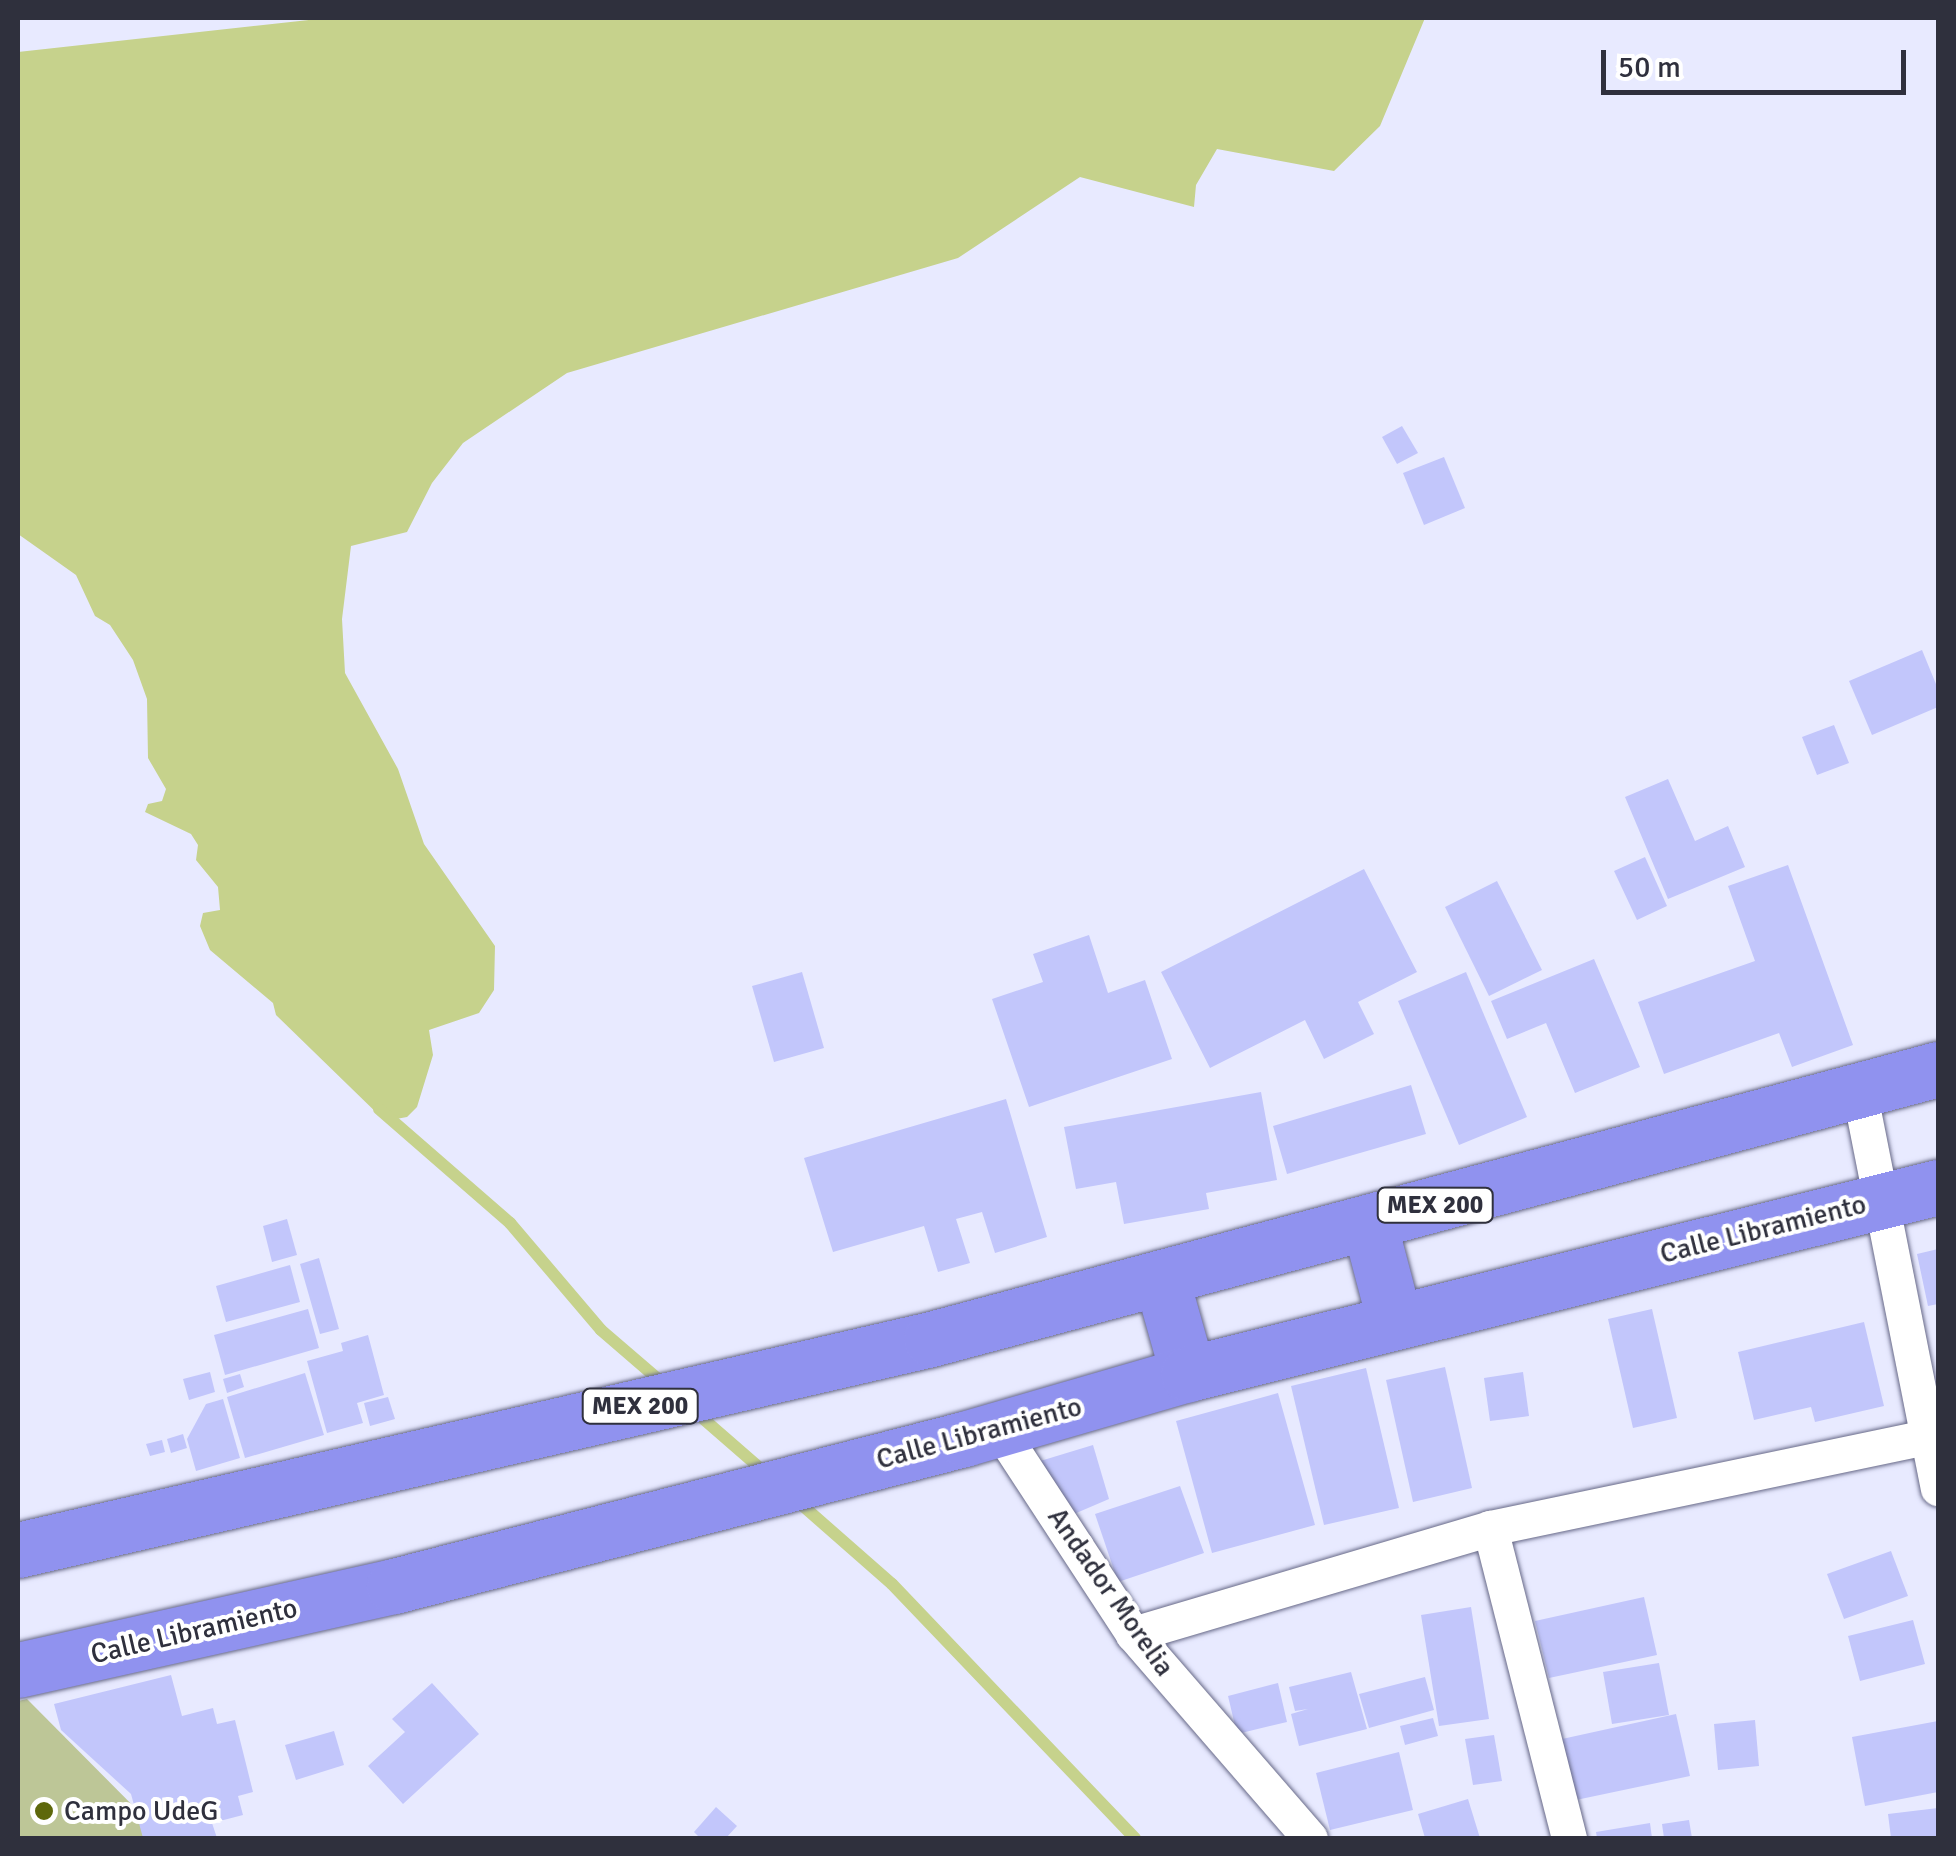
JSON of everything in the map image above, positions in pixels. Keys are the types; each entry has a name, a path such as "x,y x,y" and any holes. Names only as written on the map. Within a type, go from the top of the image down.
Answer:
{"highway":[{"name":"MEX 200","path":"18,1550 930,1338 1938,1070"},
{"name":"Calle Libramiento","path":"18,1670 394,1586 981,1434 1188,1374 1938,1187"},
{"path":"1369,1223 1395,1322"},
{"path":"1160,1278 1188,1374"}],"street":[{"path":"1859,1090 1878,1200 1932,1435 1938,1488"},
{"name":"Andador Morelia","path":"981,1434 1134,1634 1310,1838"},
{"path":"1134,1634 1490,1528 1932,1435"},
{"path":"1490,1528 1568,1838"}],"shaded area":[{"path":"327,18 1425,18 1380,126 1334,171 1217,149 1196,185 1194,207 1080,177 958,258 567,373 463,443 432,483 407,532 351,546 342,619 345,673 398,769 424,844 495,946 494,990 479,1013 429,1030 433,1055 417,1107 407,1117 385,1121 276,1015 273,1003 210,950 200,926 203,913 220,910 218,887 196,860 198,845 191,834 145,812 148,804 162,801 166,789 148,758 147,699 133,660 110,625 95,616 76,575 18,534 18,52"},
{"path":"27,1699 165,1838 18,1838 18,1701"}],"building":[{"path":"1402,426 1418,453 1397,464 1382,437"},
{"path":"1444,457 1465,508 1424,525 1403,473"},
{"path":"1922,650 1938,689 1938,707 1872,735 1849,681"},
{"path":"1834,725 1849,763 1817,775 1802,737"},
{"path":"1668,779 1695,841 1728,826 1745,867 1668,899 1625,797"},
{"path":"1645,857 1667,906 1637,920 1614,871"},
{"path":"1788,865 1853,1045 1792,1067 1779,1033 1664,1074 1638,1002 1755,961 1728,886"},
{"path":"1364,869 1417,972 1358,1002 1374,1034 1324,1059 1305,1020 1210,1068 1161,972"},
{"path":"1497,881 1542,970 1489,996 1445,907"},
{"path":"1089,935 1108,993 1145,980 1172,1059 1029,1107 992,999 1043,982 1033,954"},
{"path":"1594,959 1640,1067 1575,1093 1546,1023 1507,1039 1491,1001"},
{"path":"802,972 824,1048 774,1062 752,986"},
{"path":"1466,972 1527,1117 1459,1145 1398,1001"},
{"path":"1411,1085 1426,1134 1287,1174 1273,1126"},
{"path":"1261,1092 1277,1180 1206,1193 1209,1209 1124,1224 1116,1182 1076,1189 1064,1127"},
{"path":"1006,1099 1047,1237 995,1253 982,1212 956,1219 970,1263 938,1272 924,1226 833,1252 804,1158"},
{"path":"287,1219 297,1255 272,1262 263,1226"},
{"path":"1938,1249 1938,1304 1928,1306 1917,1254"},
{"path":"319,1258 339,1329 320,1334 300,1264"},
{"path":"290,1265 300,1302 226,1322 216,1286"},
{"path":"308,1309 319,1348 225,1375 214,1335"},
{"path":"1652,1309 1677,1418 1633,1428 1608,1319"},
{"path":"1864,1322 1884,1406 1815,1422 1811,1407 1754,1420 1738,1352"},
{"path":"368,1335 384,1395 357,1403 363,1423 327,1433 307,1361 343,1351 341,1343"},
{"path":"1445,1367 1472,1488 1413,1502 1386,1380"},
{"path":"1366,1368 1399,1508 1324,1525 1291,1386"},
{"path":"210,1372 215,1392 189,1400 183,1379"},
{"path":"1523,1372 1529,1416 1490,1421 1484,1378"},
{"path":"305,1373 324,1435 245,1458 227,1397"},
{"path":"240,1374 244,1387 227,1393 223,1379"},
{"path":"1278,1393 1315,1525 1212,1553 1176,1421"},
{"path":"388,1397 395,1419 370,1426 364,1403"},
{"path":"223,1399 240,1458 196,1471 187,1439 206,1404"},
{"path":"183,1434 187,1448 171,1453 167,1439"},
{"path":"162,1440 165,1452 150,1456 146,1444"},
{"path":"1093,1445 1109,1499 1074,1514 1037,1462"},
{"path":"1180,1486 1204,1553 1118,1582 1095,1514"},
{"path":"1891,1551 1908,1596 1844,1619 1827,1574"},
{"path":"1644,1597 1657,1655 1549,1678 1535,1621"},
{"path":"1471,1607 1489,1719 1439,1726 1421,1615"},
{"path":"1913,1620 1925,1664 1860,1681 1848,1636"},
{"path":"1659,1663 1669,1715 1612,1724 1603,1672"},
{"path":"1351,1672 1367,1729 1299,1746 1291,1714 1308,1709 1295,1711 1289,1687"},
{"path":"171,1675 182,1716 213,1708 217,1724 235,1720 253,1792 238,1796 243,1815 212,1823 217,1838 143,1838 131,1794 61,1730 54,1704"},
{"path":"1425,1677 1434,1710 1369,1728 1359,1694"},
{"path":"432,1683 479,1734 403,1804 368,1766 405,1732 392,1719"},
{"path":"1278,1683 1287,1722 1237,1734 1228,1696"},
{"path":"1676,1714 1690,1776 1576,1800 1562,1739"},
{"path":"1433,1718 1438,1736 1405,1745 1400,1726"},
{"path":"1755,1720 1759,1766 1718,1770 1714,1724"},
{"path":"1938,1721 1938,1792 1865,1806 1852,1737"},
{"path":"334,1731 344,1765 296,1780 285,1745"},
{"path":"1494,1735 1502,1781 1473,1785 1465,1739"},
{"path":"1399,1752 1413,1810 1330,1830 1316,1773"},
{"path":"1468,1799 1480,1838 1425,1838 1418,1814"},
{"path":"716,1807 737,1826 726,1838 700,1838 694,1832"},
{"path":"1938,1808 1938,1838 1891,1838 1888,1814"},
{"path":"1689,1820 1692,1838 1664,1838 1662,1824"},
{"path":"1650,1823 1652,1838 1597,1838 1596,1832"}],"waterway":[{"path":"379,1109 510,1223 601,1330 666,1386"},
{"path":"692,1409 768,1475"},
{"path":"794,1498 892,1584 1135,1838"}],"place":[{"name":"Campo UdeG","path":"44,1811"}]}
